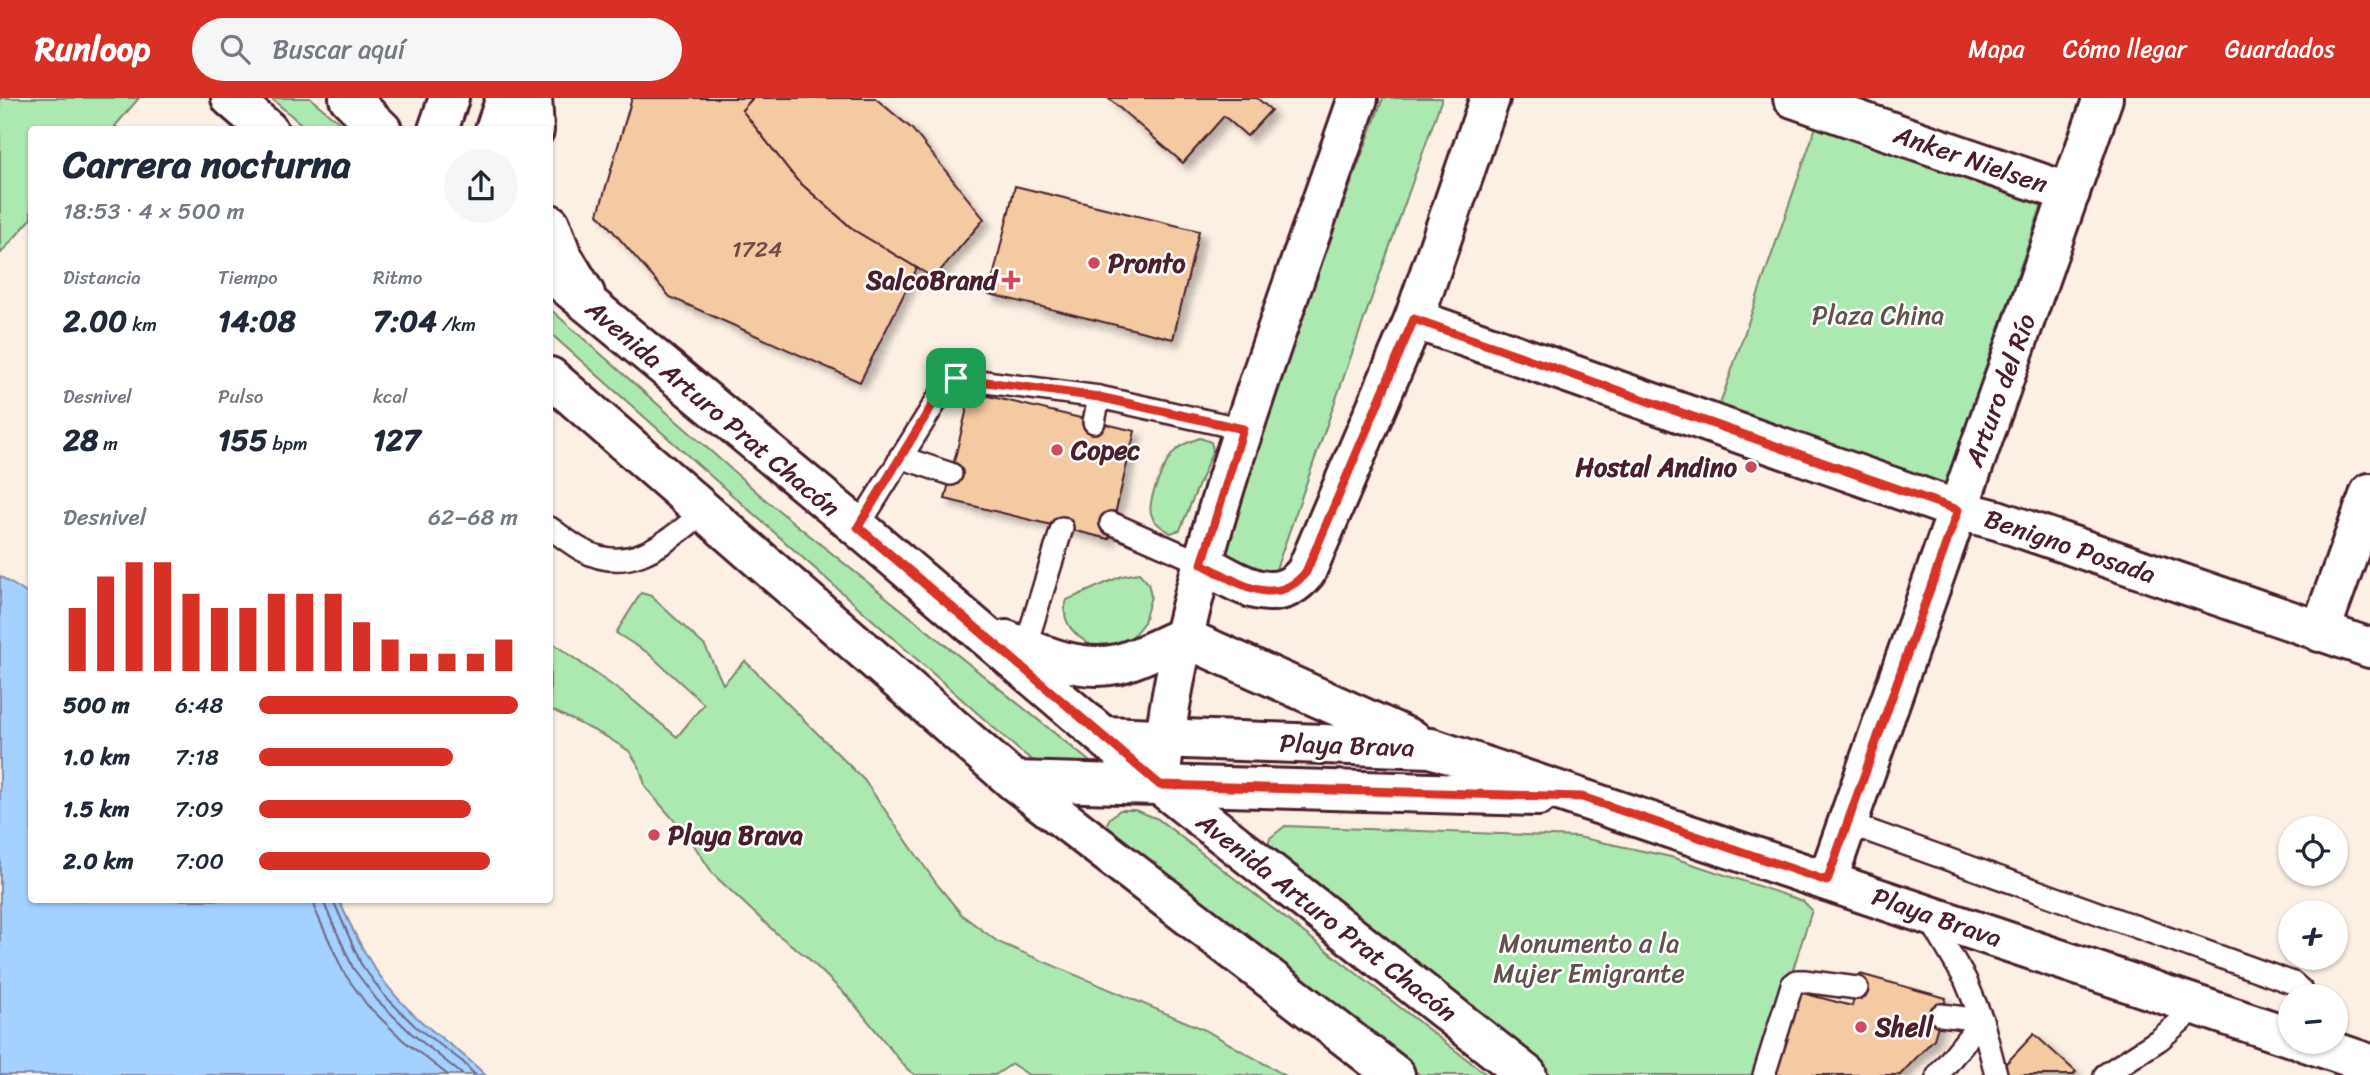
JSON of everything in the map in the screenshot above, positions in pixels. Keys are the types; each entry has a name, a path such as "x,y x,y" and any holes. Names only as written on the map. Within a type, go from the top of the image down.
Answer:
{"street":[{"path":"231,98 263,126"},
{"path":"349,98 378,126"},
{"path":"439,126 449,98"},
{"path":"496,126 506,98"},
{"path":"532,98 534,126"},
{"path":"1160,785 1163,739 1183,637 1202,564 1243,429 1358,98"},
{"path":"1202,564 1259,592 1276,591 1296,584 1306,572 1414,319 1490,98"},
{"name":"Anker Nielsen","path":"1793,98 2070,192"},
{"name":"Arturo del Río","path":"1827,881 2103,98"},
{"path":"553,232 562,256 596,310"},
{"name":"Avenida Arturo Prat Chacón","path":"553,274 858,527 1160,785 1527,1075"},
{"name":"Benigno Posada","path":"1414,319 1958,510 2010,524 2370,648"},
{"path":"553,380 1014,780 1395,1075"},
{"path":"2320,632 2370,493"},
{"path":"972,625 1047,657 1081,665 1117,664 1183,637 1431,748"},
{"name":"Playa Brava","path":"1104,736 1431,748 2278,1033"},
{"name":"Playa Brava","path":"1014,780 1582,797"},
{"path":"2341,1054 2370,1064"}],"lane":[{"path":"858,527 950,379 1099,397 1243,429"},
{"path":"1094,422 1099,397"},
{"path":"900,457 951,474"},
{"path":"553,530 583,551 609,560 628,559 645,554 705,512"},
{"path":"1111,523 1202,564"},
{"path":"1025,648 1062,528"},
{"path":"1847,823 2294,984"},
{"path":"1927,914 1965,979 1982,1020 1996,1074"},
{"path":"1764,1075 1792,985 1797,981 1804,981 1857,988"},
{"path":"2112,1073 2160,1039 2197,1006"},
{"path":"1941,1015 1982,1020"},
{"path":"1938,1075 1982,1020"}],"green space":[{"path":"0,98 139,98 115,126 28,126 28,222 0,254"},
{"path":"271,98 310,98 343,126 304,126"},
{"path":"1383,98 1442,98 1275,572 1270,574 1215,560 1266,412"},
{"name":"Plaza China","path":"1819,118 2045,195 1945,487 1718,410"},
{"path":"553,312 767,501 1089,761 1095,770 1041,766 1020,751 553,336"},
{"path":"1200,438 1211,442 1213,450 1180,530 1171,533 1152,517 1154,490 1175,451"},
{"path":"1139,573 1148,583 1151,596 1144,622 1124,647 1106,653 1082,639 1069,626 1065,610 1067,600 1122,576"},
{"path":"641,593 651,596 705,646 723,684 745,661 864,780 936,883 962,915 998,942 1205,1030 1284,1075 1029,1075 1012,1064 995,1075 915,1075 906,1068 851,1000 807,957 777,934 714,875 687,835 646,788 639,766 629,751 553,710 553,643 634,701 677,737 704,704 648,653 616,633"},
{"path":"1120,810 1135,810 1158,819 1487,1075 1420,1075 1110,836 1106,825"},
{"name":"Monumento a la Mujer Emigrante","path":"1285,826 1578,837 1671,857 1803,901 1812,910 1759,1075 1551,1075 1397,961 1266,851 1270,838"}],"water":[{"path":"0,576 28,594 28,903 340,903 364,951 395,996 485,1075 0,1075"}],"building":[{"path":"632,98 753,98 742,110 797,180 854,230 917,268 860,382 670,297 598,214"},
{"path":"753,98 875,98 912,129 984,219 934,278 854,230 797,180 742,110"},
{"path":"1108,98 1257,98 1271,110 1247,136 1224,116 1183,163"},
{"name":"Pronto","path":"1015,186 1199,231 1173,339 989,294"},
{"path":"971,392 1135,431 1109,539 945,499"},
{"name":"Shell","path":"1860,974 1946,998 1934,1039 1900,1075 1772,1075 1795,991 1852,1006"},
{"name":"Shell","path":"2034,1034 2076,1072 2073,1075 1995,1075"}],"place":[{"name":"Pronto","path":"1094,263"},
{"name":"SalcoBrand","path":"1011,280"},
{"name":"Copec","path":"1057,450"},
{"name":"Hostal Andino","path":"1751,467"},
{"name":"Playa Brava","path":"654,835"},
{"name":"Shell","path":"1861,1027"}],"route":[{"path":"1414,319 1958,510 1827,881 1582,797 1160,785 858,527 945,384 956,378 1099,397 1243,429 1202,564 1259,592 1276,591 1296,584 1306,572 1414,319"}]}
